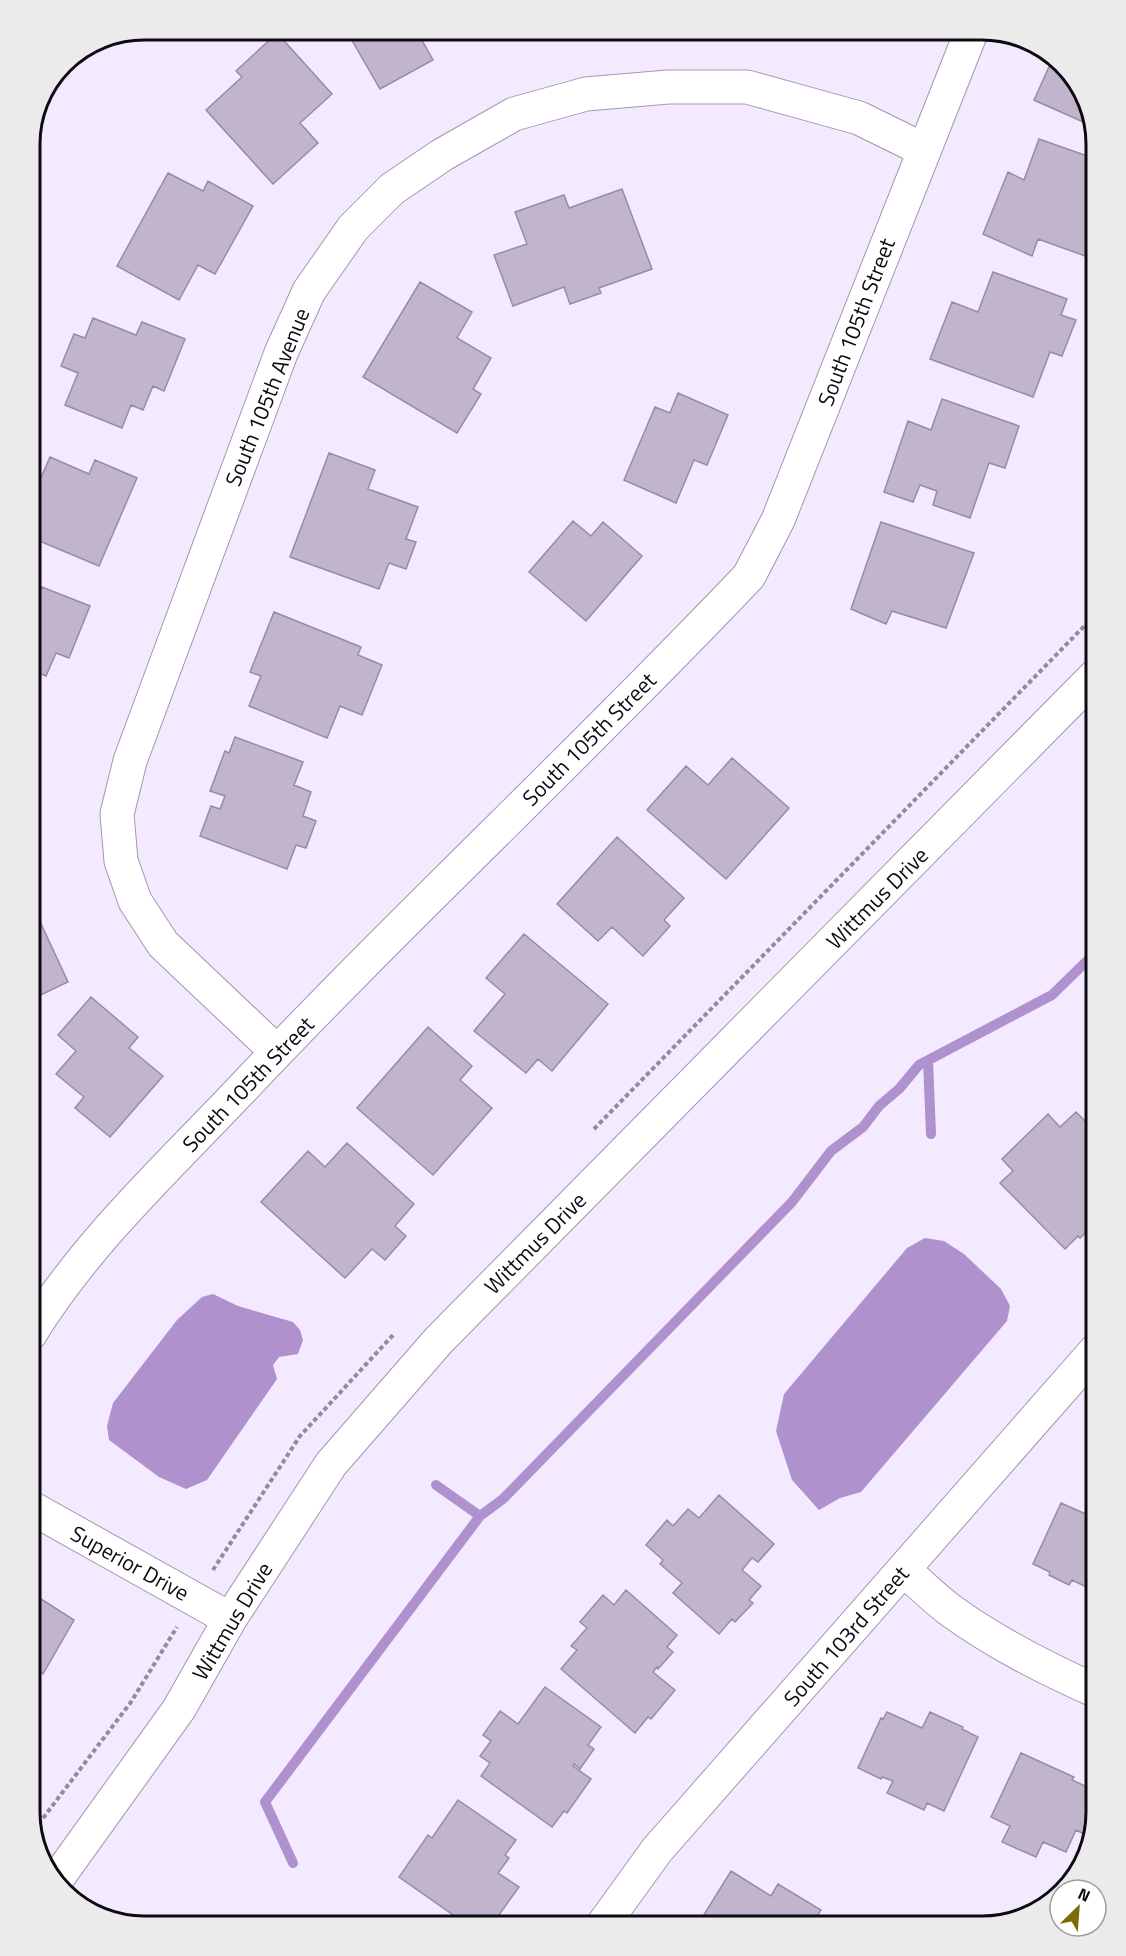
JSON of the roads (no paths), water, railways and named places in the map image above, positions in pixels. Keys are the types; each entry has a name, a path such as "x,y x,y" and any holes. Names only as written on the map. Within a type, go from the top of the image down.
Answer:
{"street":[{"name":"South 105th Street","path":"40,1318 94,1245 277,1052 749,576 778,520 968,41"},
{"name":"South 105th Avenue","path":"277,1052 163,944 131,891 121,861 117,814 130,761 281,353 309,291 353,228 393,189 442,155 514,114 586,94 668,87 747,87 859,118 924,150"},
{"name":"Wittmus Drive","path":"61,1873 179,1709 230,1619 332,1464 439,1340 1086,685"},
{"name":"South 103rd Street","path":"610,1916 657,1850 1086,1361"},
{"name":"Superior Drive","path":"40,1512 230,1619"},
{"path":"904,1570 949,1609 995,1640 1041,1666 1086,1686"}],"waterway":[{"path":"436,1485 480,1516 503,1499 792,1202 831,1151 863,1127 879,1106 899,1089 919,1065 1052,995 1086,962"},
{"path":"928,1061 931,1134"},
{"path":"293,1863 265,1802 480,1516"}]}
